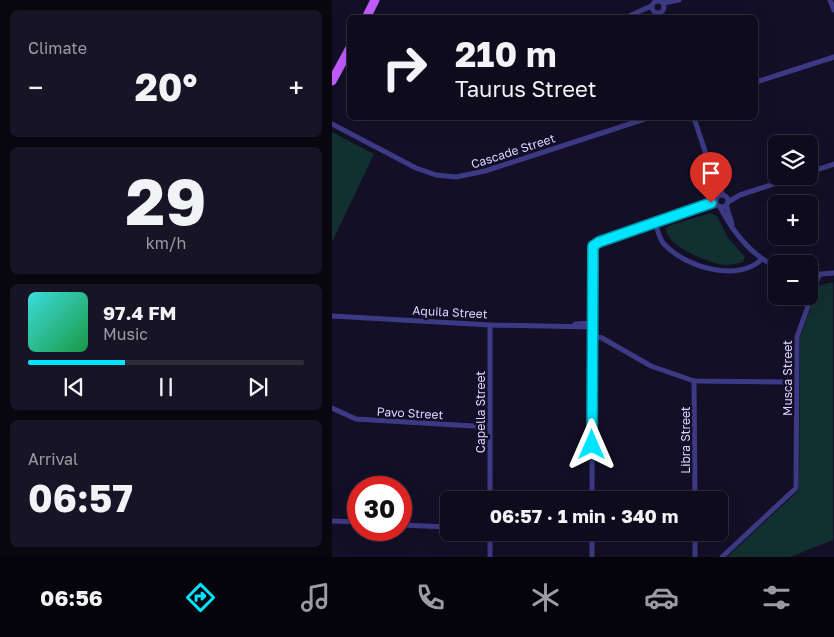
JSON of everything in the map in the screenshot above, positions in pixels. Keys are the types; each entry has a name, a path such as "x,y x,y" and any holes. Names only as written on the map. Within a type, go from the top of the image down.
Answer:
{"main road":[{"path":"368,15 375,0"},
{"path":"332,81 347,54"}],"street":[{"path":"632,15 678,0"},
{"path":"830,0 834,10"},
{"path":"758,81 834,57"},
{"name":"Cascade Street","path":"332,124 421,170 436,176 456,177 485,171 642,120"},
{"path":"695,120 722,201 734,229 749,248 768,262"},
{"path":"818,169 834,164"},
{"path":"592,491 592,252 594,245 771,185"},
{"path":"655,223 661,240 667,247 689,260 709,268 719,271 736,271 752,266 762,259"},
{"path":"819,275 834,274"},
{"name":"Musca Street","path":"722,557 792,494 797,486 797,337 819,275"},
{"name":"Aquila Street","path":"332,316 490,325 592,325"},
{"name":"Capella Street","path":"490,325 490,491"},
{"path":"592,336 602,338 651,366 694,381 797,382"},
{"name":"Libra Street","path":"694,381 695,491"},
{"name":"Pavo Street","path":"332,408 356,419 490,427"},
{"path":"332,526 332,521 347,522"},
{"path":"412,525 440,527"},
{"path":"490,541 490,557"},
{"path":"592,541 592,557"},
{"path":"695,541 695,557"}],"green space":[{"path":"332,132 374,154 332,242"},
{"path":"711,213 717,216 728,238 745,257 743,262 724,265 708,261 689,253 673,242 668,235 666,229 668,226"},
{"path":"833,282 833,540 790,557 727,557 799,490 800,338 811,305 818,305 818,286"}],"route":[{"path":"592,445 593,246 599,242 699,209 711,203"}]}
